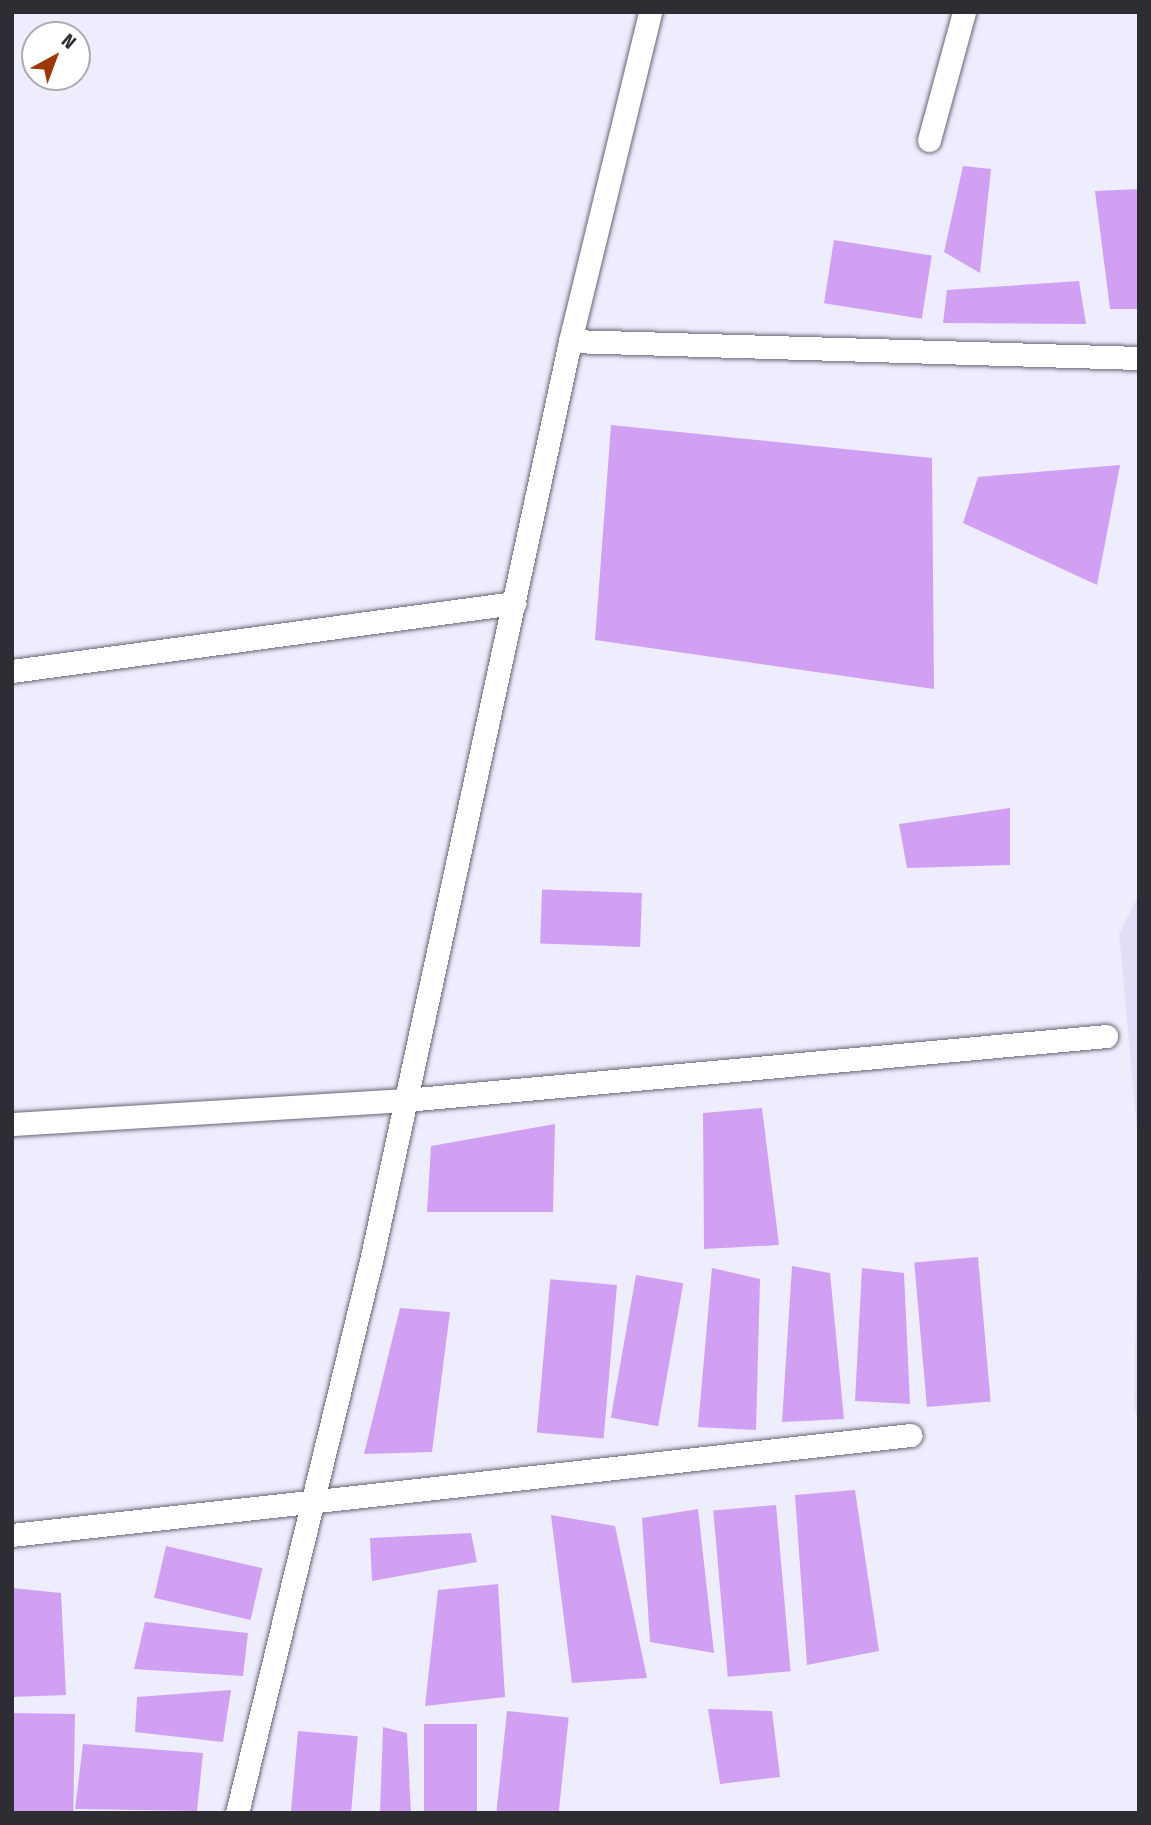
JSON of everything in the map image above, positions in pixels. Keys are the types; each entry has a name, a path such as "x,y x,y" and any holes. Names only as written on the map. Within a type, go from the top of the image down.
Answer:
{"street":[{"path":"237,1813 310,1504 372,1261 570,341 650,12"},
{"path":"929,140 964,12"},
{"path":"570,341 1139,358"},
{"path":"12,671 514,603"},
{"path":"12,1124 406,1100 1106,1036"},
{"path":"12,1535 310,1504 910,1435"}],"shaded area":[{"path":"1139,895 1139,1151 1119,934"},
{"path":"1139,1151 1139,1432 1134,1403"}],"building":[{"path":"963,166 991,169 980,273 944,252"},
{"path":"1139,189 1139,309 1110,309 1095,191"},
{"path":"834,240 932,255 922,319 824,303"},
{"path":"1079,281 1086,324 943,323 947,290"},
{"path":"611,425 932,458 934,689 595,640"},
{"path":"1120,465 1097,585 963,523 978,477"},
{"path":"1010,808 1010,865 907,868 899,824"},
{"path":"542,890 642,893 640,947 540,943"},
{"path":"762,1108 779,1245 704,1249 703,1113"},
{"path":"555,1124 553,1212 427,1212 431,1146"},
{"path":"978,1257 991,1401 927,1407 914,1263"},
{"path":"792,1266 830,1273 844,1419 782,1422"},
{"path":"712,1268 760,1279 756,1430 698,1427"},
{"path":"862,1268 904,1273 910,1404 855,1401"},
{"path":"636,1275 683,1283 658,1426 611,1418"},
{"path":"550,1279 617,1285 604,1438 537,1433"},
{"path":"400,1308 450,1312 432,1452 364,1454"},
{"path":"855,1490 879,1651 807,1665 795,1495"},
{"path":"776,1505 791,1671 728,1677 713,1510"},
{"path":"698,1509 714,1653 650,1642 642,1518"},
{"path":"551,1515 615,1526 647,1678 572,1683"},
{"path":"471,1533 477,1562 372,1581 370,1538"},
{"path":"166,1546 262,1568 251,1620 154,1598"},
{"path":"498,1584 505,1697 425,1706 438,1590"},
{"path":"12,1588 61,1593 66,1695 12,1697"},
{"path":"145,1622 248,1633 243,1676 134,1669"},
{"path":"231,1690 223,1742 135,1732 137,1697"},
{"path":"708,1709 772,1711 780,1777 720,1784"},
{"path":"507,1711 569,1717 559,1813 496,1812"},
{"path":"12,1713 75,1714 73,1813 12,1812"},
{"path":"424,1724 477,1724 477,1813 424,1813"},
{"path":"383,1727 407,1733 411,1813 380,1813"},
{"path":"298,1731 358,1736 351,1813 291,1813"},
{"path":"83,1744 203,1753 197,1811 75,1809"}]}
